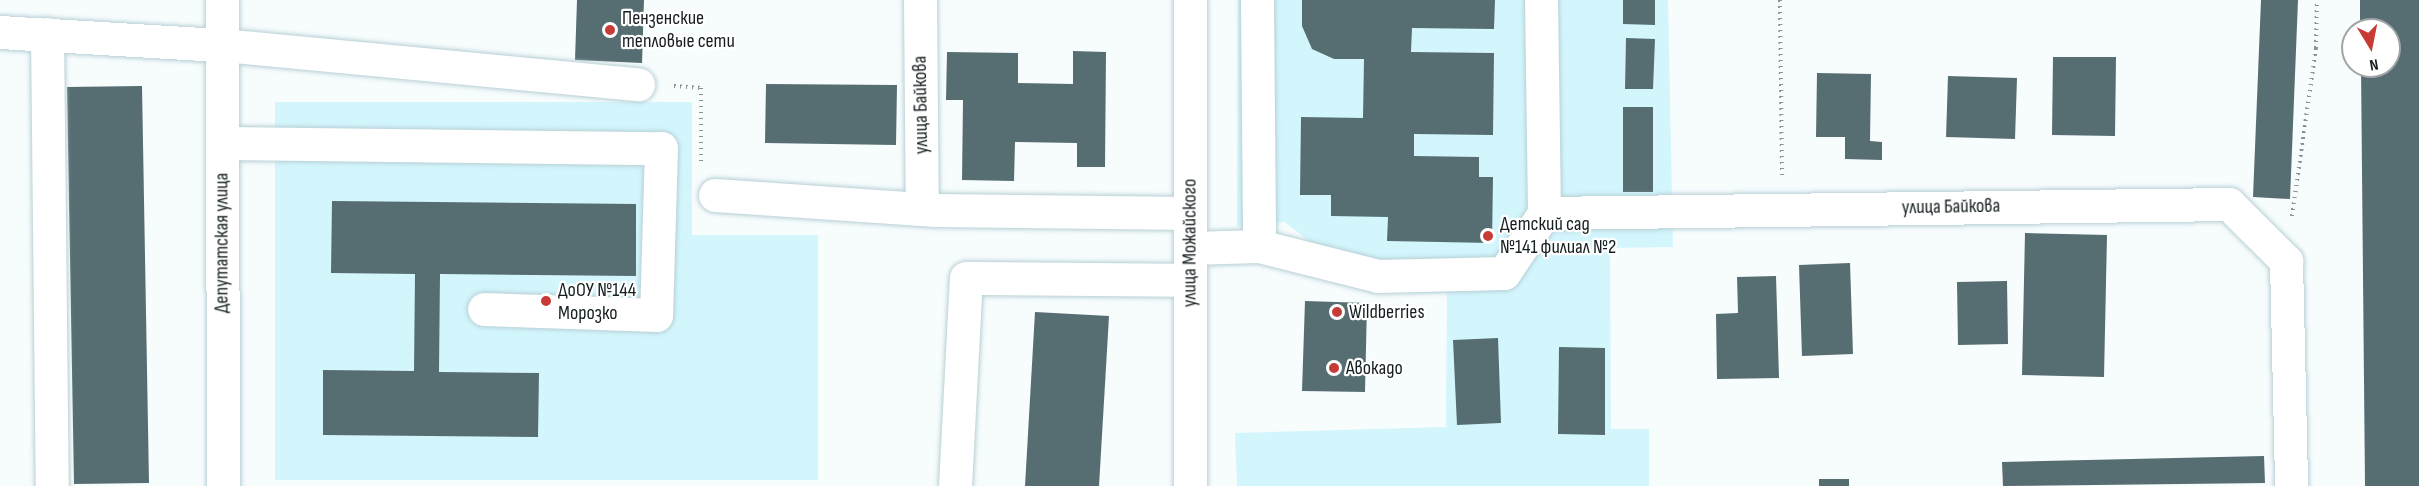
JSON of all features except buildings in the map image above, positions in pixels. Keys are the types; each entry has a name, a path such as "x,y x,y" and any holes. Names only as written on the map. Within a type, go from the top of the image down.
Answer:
{"street":[{"name":"Депутатская улица","path":"222,0 223,486"},
{"name":"улица Байкова","path":"920,0 922,209"},
{"name":"улица Можайского","path":"1190,0 1190,486"},
{"path":"1257,0 1259,246"},
{"path":"1190,248 1259,246 1378,276 1504,273 1544,213 1541,0"},
{"path":"0,32 222,45 638,84"},
{"path":"47,34 52,486"},
{"path":"222,143 661,148 656,315 484,309"},
{"path":"715,195 922,209 1190,213"},
{"name":"улица Байкова","path":"1544,213 2229,204 2286,261"},
{"path":"2286,261 2291,486"},
{"path":"955,486 966,278 1190,280"}],"path":[{"path":"1780,0 1782,209"},
{"path":"2286,261 2316,48 2317,0"},
{"path":"638,84 701,88 701,177 715,195"}],"shaded area":[{"name":"Детский сад №141 филиал №2","path":"1238,0 1668,0 1673,247 1610,248 1611,429 1649,429 1649,486 1237,486 1235,433 1446,427 1447,293 1378,293 1378,261 1320,250 1285,222 1237,226"},
{"name":"ДоОУ №144 Морозко","path":"275,102 692,102 692,235 818,235 818,480 275,480"}],"place":[{"name":"Пензенские тепловые сети","path":"610,30"},
{"name":"Детский сад №141 филиал №2","path":"1488,236"},
{"name":"ДоОУ №144 Морозко","path":"546,301"},
{"name":"Wildberries","path":"1337,312"},
{"name":"Авокадо","path":"1334,368"}]}
